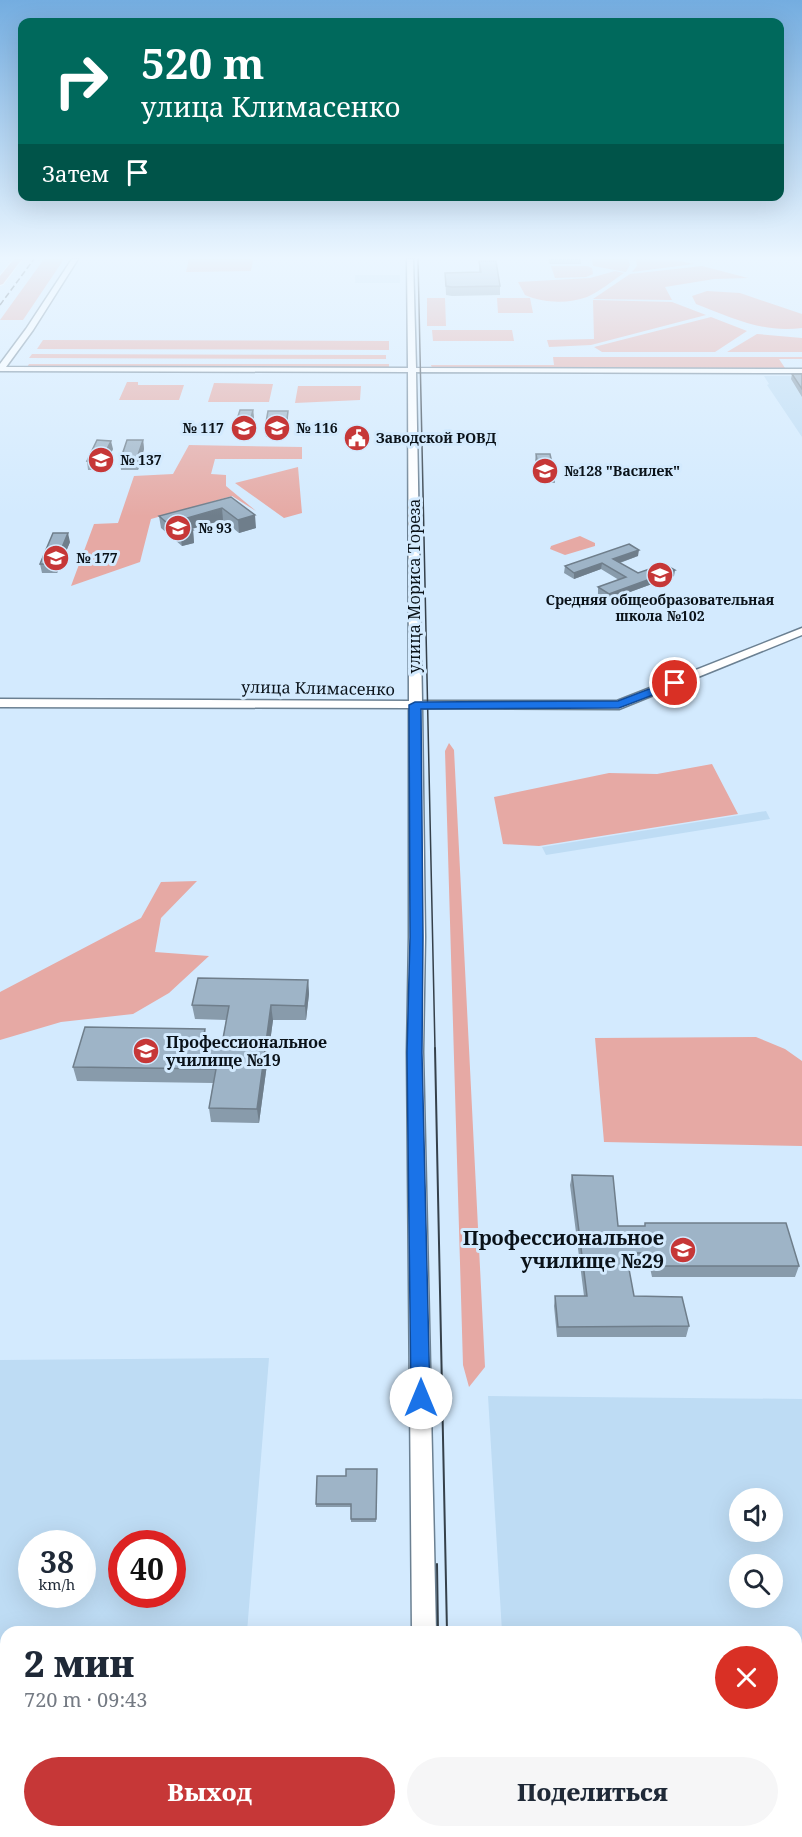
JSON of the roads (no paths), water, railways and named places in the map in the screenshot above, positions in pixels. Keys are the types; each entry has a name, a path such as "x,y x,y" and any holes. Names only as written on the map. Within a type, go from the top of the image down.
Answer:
{"street":[{"path":"0,369 18,345"},
{"name":"улица Мориса Тореза","path":"411,345 417,937 415,1053 424,1626"},
{"path":"0,369 802,371"},
{"name":"улица Климасенко","path":"0,703 619,705 802,631"}],"tram line":[{"path":"420,345 435,1049"},
{"path":"435,1048 447,1626"},
{"path":"437,1564 438,1626"}],"place":[{"name":"№ 117","path":"244,428"},
{"name":"№ 116","path":"277,428"},
{"name":"Заводской РОВД","path":"357,438"},
{"name":"№ 137","path":"101,460"},
{"name":"№128 \"Василек\"","path":"545,471"},
{"name":"№ 93","path":"178,528"},
{"name":"№ 177","path":"56,558"},
{"name":"Средняя общеобразовательная школа №102","path":"660,575"},
{"name":"Профессиональное училище №19","path":"146,1051"},
{"name":"Профессиональное училище №29","path":"683,1250"}]}
